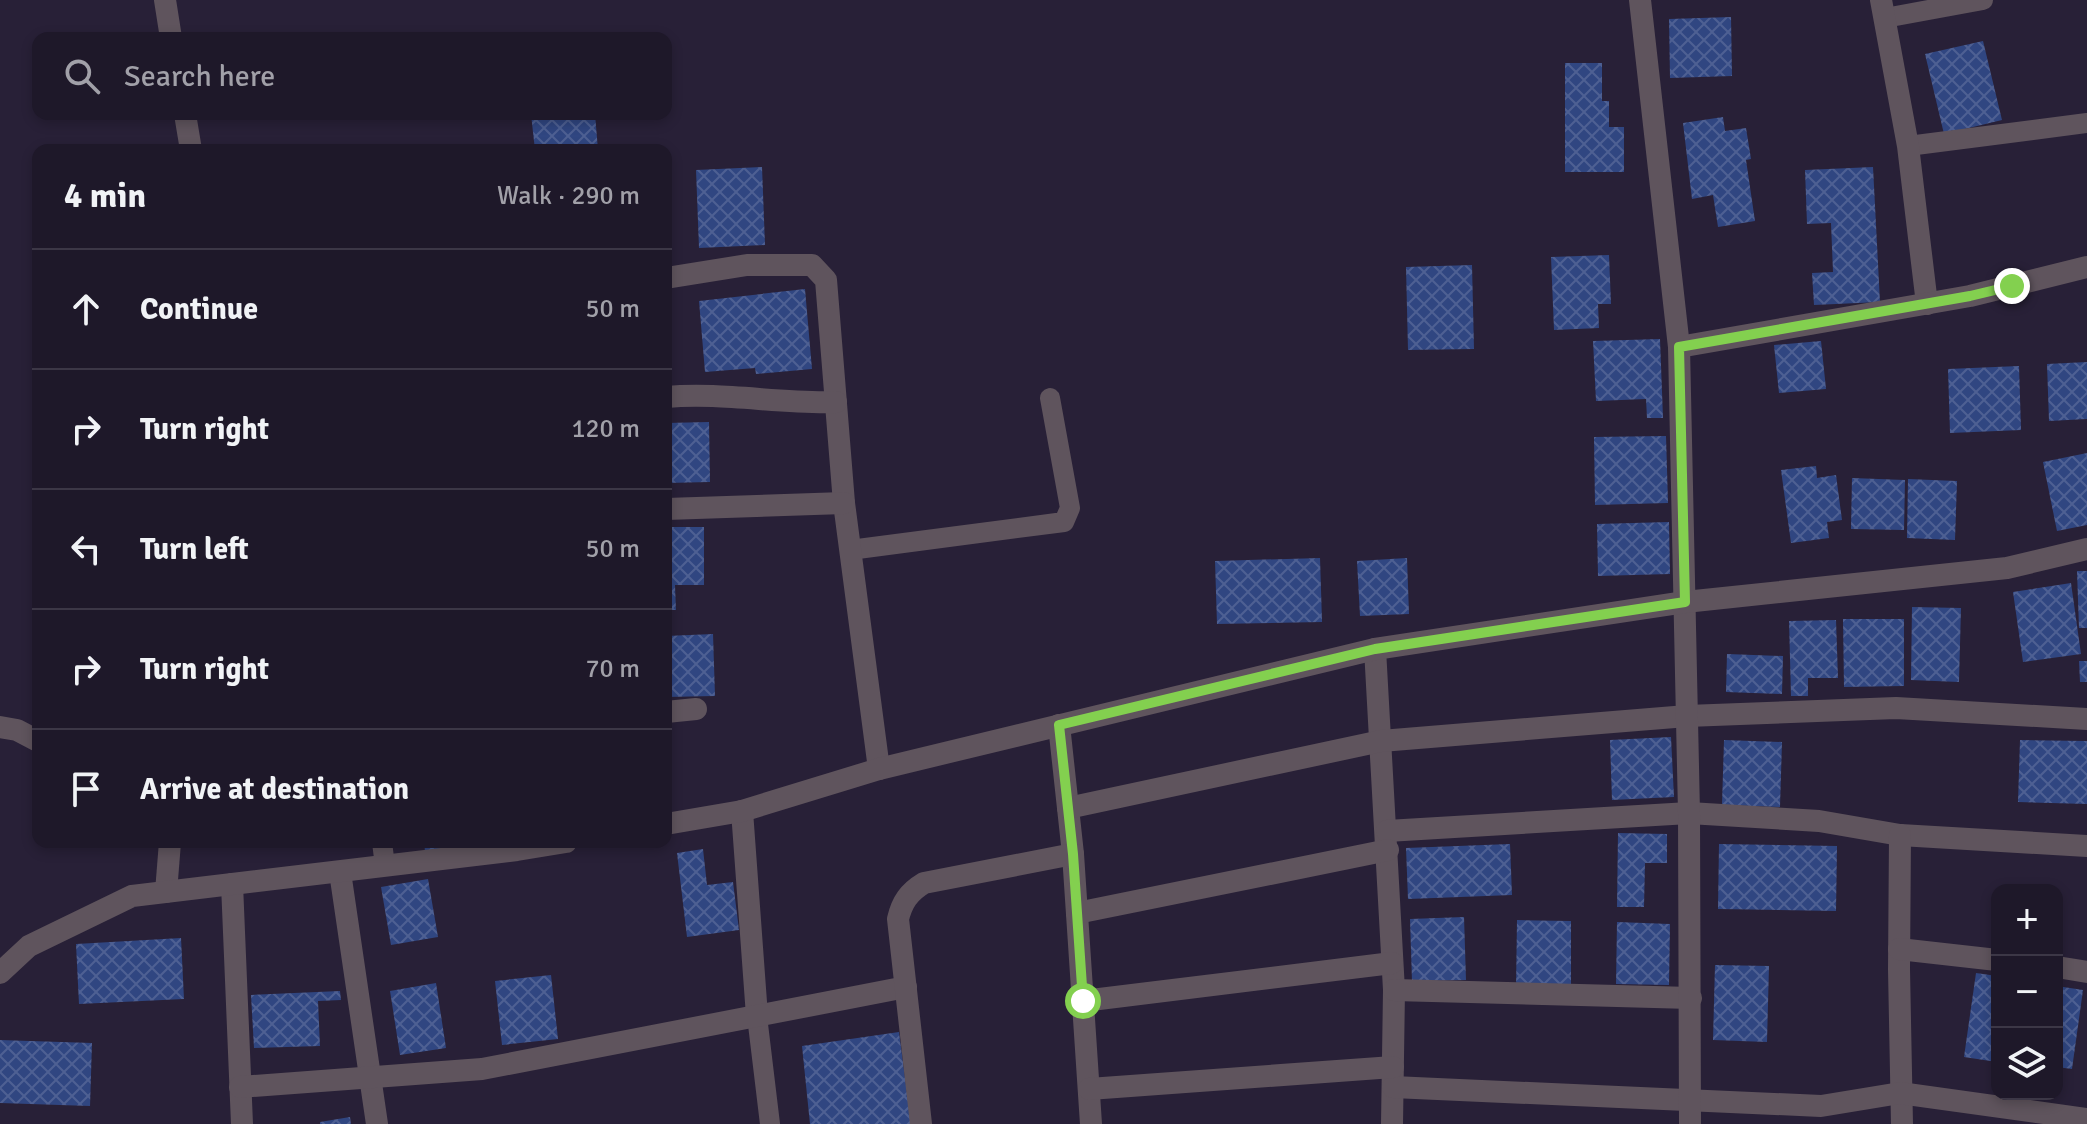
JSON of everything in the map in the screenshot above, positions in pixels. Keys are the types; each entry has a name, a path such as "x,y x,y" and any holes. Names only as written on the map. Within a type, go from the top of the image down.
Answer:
{"street":[{"path":"165,0 170,32"},
{"path":"1640,0 1679,347 1689,813 1690,1124"},
{"path":"1883,9 1908,146 1927,304"},
{"path":"186,120 190,144"},
{"path":"672,277 747,265 812,265 826,280 844,503 879,769"},
{"path":"1679,347 1970,296 2087,267"},
{"path":"672,397 725,394 807,403 836,402"},
{"path":"672,509 844,503"},
{"path":"672,823 742,811 879,769 1375,649 1685,602 2007,568 2087,549"},
{"path":"1375,649 1394,990 1392,1124"},
{"path":"1068,808 1381,741 1687,716 1896,708 2087,719"},
{"path":"672,711 696,709"},
{"path":"1059,725 1073,854 1091,1124"},
{"path":"0,727 17,730 32,738"},
{"path":"742,811 757,1016"},
{"path":"1077,913 1387,840 1689,813 1819,821 1900,835 2087,846"},
{"path":"1900,835 1902,1124"},
{"path":"166,892 170,848"},
{"path":"0,973 29,946 132,896 521,848"},
{"path":"921,1124 898,919 901,906 915,888 934,880 1073,854"},
{"path":"340,872 377,1124"},
{"path":"232,884 242,1124"},
{"path":"1899,949 1991,959"},
{"path":"1083,1001 1392,963"},
{"path":"2063,968 2087,972"},
{"path":"240,1087 482,1069 906,987"},
{"path":"1394,990 1691,998"},
{"path":"1089,1089 1393,1077 1690,1101 1821,1106 1900,1093 2087,1119"}],"lane":[{"path":"1883,9 1983,0"},
{"path":"1908,146 2087,123"},
{"path":"850,550 1064,522 1070,508 1050,398"},
{"path":"383,848 385,866"},
{"path":"757,1016 770,1124"}],"building":[{"path":"1731,17 1732,76 1670,78 1669,19"},
{"path":"1983,41 2002,120 1944,134 1925,54"},
{"path":"1565,63 1602,63 1602,101 1609,101 1609,127 1624,127 1624,172 1565,172"},
{"path":"1723,117 1725,131 1746,128 1751,159 1746,160 1755,221 1718,227 1713,195 1692,199 1683,123"},
{"path":"532,120 596,120 598,144 534,144"},
{"path":"762,167 765,245 699,248 696,170"},
{"path":"1873,167 1880,302 1814,305 1812,273 1833,272 1831,223 1807,224 1805,170"},
{"path":"1609,255 1611,304 1598,304 1599,328 1554,330 1551,257"},
{"path":"1472,265 1474,349 1408,350 1406,267"},
{"path":"805,289 812,369 756,374 755,368 705,372 699,301"},
{"path":"1660,339 1663,418 1647,418 1646,399 1596,401 1593,341"},
{"path":"1821,341 1826,389 1779,393 1774,345"},
{"path":"2087,362 2087,419 2049,421 2047,364"},
{"path":"2019,366 2021,430 1950,433 1948,369"},
{"path":"709,422 710,482 672,483 672,423"},
{"path":"1666,436 1668,503 1595,505 1594,437"},
{"path":"2087,453 2087,525 2057,531 2043,462"},
{"path":"1816,466 1817,478 1836,475 1842,520 1827,522 1829,538 1791,543 1781,470"},
{"path":"1852,478 1905,480 1904,530 1851,529"},
{"path":"1908,479 1957,481 1955,540 1907,538"},
{"path":"1669,522 1670,574 1598,576 1597,524"},
{"path":"672,527 704,527 704,585 675,585 676,610 672,610"},
{"path":"1320,558 1322,622 1217,624 1215,561"},
{"path":"1407,558 1409,614 1360,616 1357,561"},
{"path":"2077,571 2087,571 2087,628 2079,628"},
{"path":"2071,583 2081,654 2023,662 2013,592"},
{"path":"1912,607 1961,608 1959,682 1911,680"},
{"path":"1843,619 1904,619 1904,686 1844,687"},
{"path":"1836,620 1838,678 1808,678 1808,696 1791,696 1789,621"},
{"path":"713,634 715,696 672,697 672,636"},
{"path":"1727,654 1783,656 1782,694 1726,692"},
{"path":"2079,661 2087,661 2087,682 2080,682"},
{"path":"1671,737 1674,797 1612,800 1610,740"},
{"path":"1724,740 1782,742 1780,807 1722,805"},
{"path":"2020,740 2087,741 2087,804 2018,802"},
{"path":"1618,833 1667,834 1667,863 1645,863 1644,907 1617,907"},
{"path":"1510,844 1512,895 1408,899 1406,848"},
{"path":"1719,844 1837,846 1836,911 1718,909"},
{"path":"425,848 473,848 474,856 426,860"},
{"path":"703,849 707,885 733,882 739,930 687,937 677,853"},
{"path":"428,879 438,937 391,945 381,887"},
{"path":"1464,917 1466,980 1412,981 1410,919"},
{"path":"1517,920 1571,921 1571,990 1516,989"},
{"path":"1617,922 1670,924 1669,985 1616,984"},
{"path":"181,938 184,999 79,1004 76,944"},
{"path":"1715,965 1769,966 1767,1042 1713,1040"},
{"path":"1976,973 1991,975 1991,1061 1964,1057"},
{"path":"551,975 558,1039 502,1045 495,981"},
{"path":"436,983 446,1048 400,1055 390,991"},
{"path":"2063,987 2083,990 2072,1069 2063,1068"},
{"path":"340,991 341,1000 318,1001 320,1046 254,1048 251,995"},
{"path":"899,1032 911,1124 810,1124 802,1046"},
{"path":"0,1040 92,1043 90,1106 0,1103"},
{"path":"350,1117 351,1124 320,1124 320,1122"}],"route":[{"path":"1083,1001 1073,854 1059,725 1375,649 1685,602 1679,347 1802,327 2012,286"}]}
